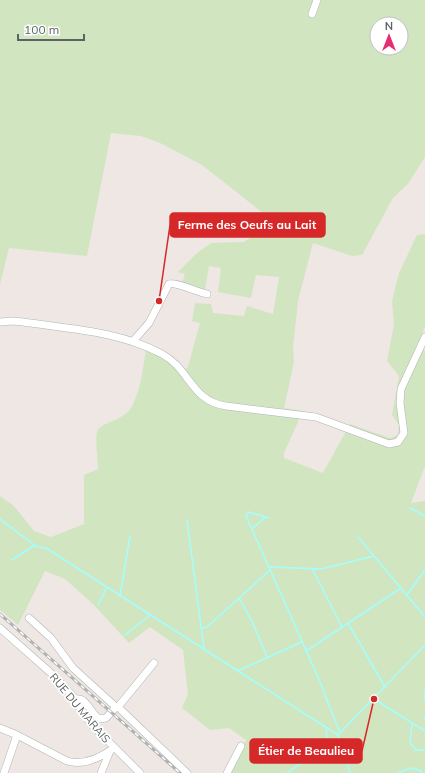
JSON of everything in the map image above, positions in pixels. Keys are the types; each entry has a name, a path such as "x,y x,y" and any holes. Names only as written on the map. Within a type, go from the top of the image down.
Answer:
{"street":[{"path":"312,14 317,0"},
{"path":"134,340 149,323 169,284 176,284 207,294"},
{"path":"0,322 13,321 112,335 134,340 172,360 182,370 199,395 213,403 226,406 316,417 385,443 398,442 402,437 404,429 400,403 401,389 425,337"},
{"path":"29,618 51,638 72,668 117,707 187,773"},
{"name":"RUE DU MARAIS","path":"0,628 52,674 74,699 91,724 112,749 140,773"},
{"path":"74,699 85,702 95,716 100,719 106,718 154,663"},
{"path":"0,728 17,735 68,762 76,764 85,763 112,749"},
{"path":"4,773 17,735"},
{"path":"227,773 241,746"},
{"path":"101,773 112,749"}],"green space":[{"path":"0,0 425,0 425,157 408,184 393,198 362,255 352,256 313,243 298,301 293,347 294,362 284,408 303,411 284,453 284,458 323,473 350,424 390,438 398,435 399,425 392,415 399,376 387,361 394,325 392,301 399,273 417,235 425,234 425,326 418,347 425,351 425,466 411,503 425,501 425,773 231,773 246,740 229,728 210,730 182,708 188,694 183,650 150,627 129,643 93,604 65,579 45,571 18,625 0,610 0,496 14,506 34,531 51,537 84,524 84,475 98,469 96,445 97,432 102,426 123,416 131,408 143,371 146,349 156,353 181,372 188,367 200,323 192,321 195,303 211,304 213,313 244,316 247,306 273,314 279,277 256,275 251,298 218,292 221,268 209,266 205,290 182,283 185,274 178,272 197,253 211,243 243,242 277,224 202,165 160,143 141,136 111,133 87,256 9,248 0,285"}],"waterway":[{"path":"410,508 425,516"},
{"path":"269,518 249,512 246,516 318,677 340,733"},
{"path":"252,529 265,517"},
{"path":"0,519 37,547 46,548 338,735"},
{"path":"187,520 204,649"},
{"path":"120,596 130,536"},
{"path":"358,537 425,617"},
{"path":"12,560 35,545"},
{"path":"269,567 321,569 374,556"},
{"path":"312,568 342,627"},
{"path":"202,628 207,627 270,570"},
{"path":"407,595 425,570"},
{"path":"98,605 107,587"},
{"path":"306,651 401,588"},
{"path":"239,598 252,621 267,657"},
{"path":"125,635 150,615"},
{"path":"348,623 385,687"},
{"path":"237,671 302,642"},
{"path":"350,773 338,735 425,645"},
{"path":"425,690 425,701"},
{"path":"374,699 425,731"},
{"path":"412,724 410,743 416,750 425,750"},
{"path":"287,773 328,745 326,729"},
{"path":"398,773 410,768 420,770 422,773"}],"railway":[{"path":"0,614 180,773"}],"place":[{"name":"Ferme des Oeufs au Lait","path":"159,301"},
{"name":"Étier de Beaulieu","path":"374,699"}]}
